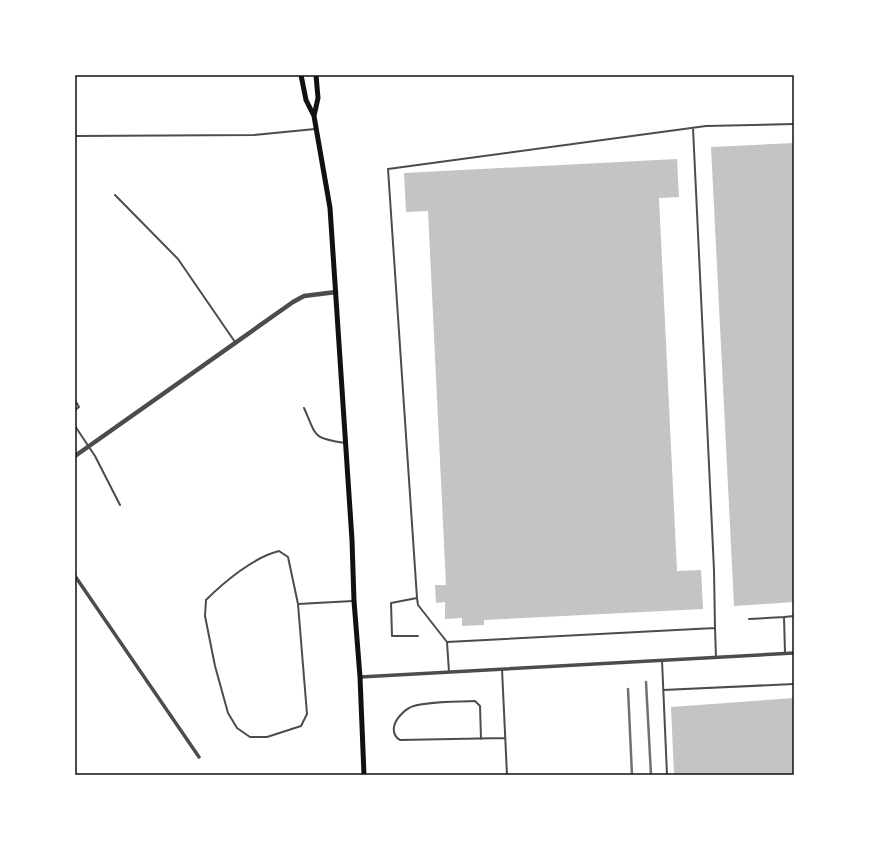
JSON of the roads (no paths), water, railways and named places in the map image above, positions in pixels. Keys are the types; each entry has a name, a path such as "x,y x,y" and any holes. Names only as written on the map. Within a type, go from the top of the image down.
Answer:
{"main road":[{"path":"301,75 306,100 314,116 330,208 346,443 354,601 360,677 364,775"},
{"path":"314,116 318,98 316,75"}],"street":[{"path":"75,456 293,302 304,296 336,292"},
{"path":"75,576 199,757"},
{"path":"360,677 794,653"}],"lane":[{"path":"449,672 447,642 418,605 417,598 388,169 706,126 794,124"},
{"path":"693,128 714,562 716,657"},
{"path":"75,136 254,135 316,129"},
{"path":"115,195 178,259 235,342"},
{"path":"75,400 80,406 75,410"},
{"path":"304,408 316,435 323,439 346,443"},
{"path":"75,426 99,463 120,505"},
{"path":"279,551 288,557 298,604 307,714 301,726 267,738 250,737 237,728 228,713 215,666 205,616 206,600 220,586 238,572 269,553 279,551"},
{"path":"417,598 391,603 392,636 418,636"},
{"path":"298,604 354,601"},
{"path":"749,619 794,616"},
{"path":"784,617 785,654"},
{"path":"447,642 715,628"},
{"path":"662,660 667,775"},
{"path":"502,669 507,775"},
{"path":"663,690 794,684"},
{"path":"480,739 480,706 475,701 418,704 409,708 397,719 393,729 394,734 400,740 480,739 505,738"}],"railway":[{"path":"646,682 651,775"},
{"path":"628,689 632,775"}]}
